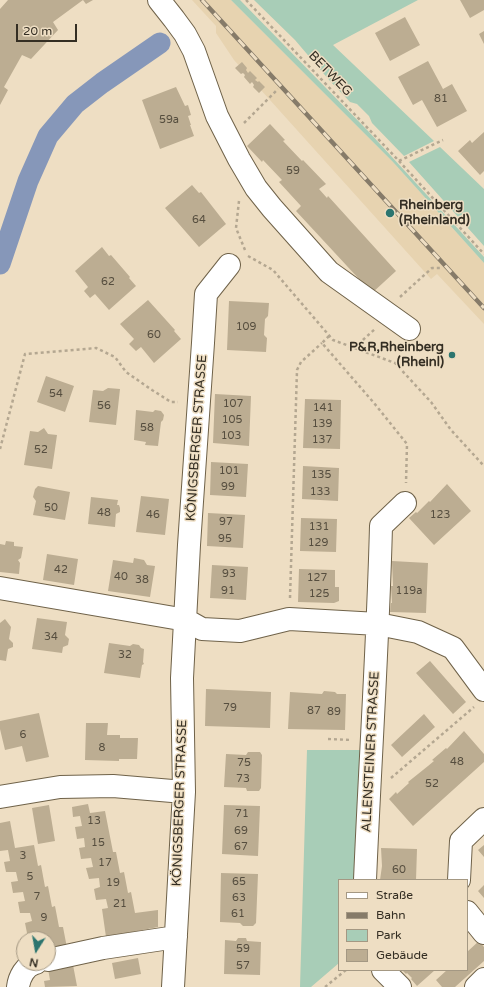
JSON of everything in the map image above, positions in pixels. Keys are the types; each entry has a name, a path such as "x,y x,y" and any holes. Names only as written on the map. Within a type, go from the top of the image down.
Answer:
{"street":[{"path":"159,0 178,24 194,51 217,116 242,165 256,188 329,272 409,329"},
{"name":"KÖNIGSBERGER STRASSE","path":"173,987 184,792 182,678 189,545 206,294 229,265"},
{"name":"ALLENSTEINER STRASSE","path":"364,879 378,624 381,526 405,503"},
{"path":"0,588 186,620 202,629 240,631 289,619 378,624 418,632 453,648 481,697"},
{"path":"0,797 60,787 113,786 184,792"},
{"path":"459,879 461,841 484,819"},
{"path":"468,913 484,933"},
{"path":"56,958 103,948 176,937"},
{"path":"18,987 19,978 25,971"},
{"path":"384,971 400,987"},
{"path":"476,987 484,979"}],"path":[{"name":"BETWEG","path":"246,0 399,161 484,254"},
{"path":"399,161 443,140"},
{"path":"354,348 389,316 401,296 432,268 440,268"},
{"path":"289,619 297,370 301,362 329,336"},
{"path":"322,343 407,444 405,503"},
{"path":"0,449 25,354 96,348 115,357 126,372 171,402 199,402"},
{"path":"368,798 481,697"},
{"path":"325,987 345,971"}],"shaded area":[{"path":"192,0 231,0 393,162 484,263 484,324 437,274 431,279 234,60 216,33 216,26"}],"green space":[{"path":"231,0 240,0 369,132 484,257 484,263 393,162"},
{"path":"254,0 418,0 333,45 434,141 404,156 372,123 369,116 357,104 350,102 295,40"},
{"path":"440,147 484,189 484,246 409,162"},
{"path":"307,750 363,750 355,879 338,879 338,964 311,987 300,987"}],"building":[{"path":"8,0 83,0 53,22 58,30 31,59 22,55 4,87 8,90 0,105 0,9"},
{"path":"83,0 93,0 86,4"},
{"path":"460,0 484,0 484,10 470,18"},
{"path":"405,17 420,45 390,61 375,33"},
{"path":"484,31 484,44 479,34"},
{"path":"428,61 443,89 452,84 467,111 437,127 422,100 413,105 398,77"},
{"path":"242,62 247,68 246,70 248,73 250,71 257,78 255,80 258,82 259,81 265,87 259,93 253,87 254,85 252,82 250,84 244,77 245,75 243,73 241,74 235,68"},
{"path":"176,87 185,106 188,105 191,115 188,116 194,136 160,149 142,100"},
{"path":"270,124 285,140 283,141 326,184 319,189 327,198 328,196 396,271 372,293 296,211 301,206 279,182 282,180 247,146"},
{"path":"484,132 484,171 480,175 458,151 470,140 472,143"},
{"path":"192,185 199,193 201,192 226,224 199,247 165,208"},
{"path":"102,247 109,256 111,255 136,286 109,310 95,294 90,298 84,291 88,287 75,271"},
{"path":"148,300 175,330 174,331 181,339 154,363 141,347 136,351 129,344 134,339 120,324"},
{"path":"229,301 269,303 268,316 265,319 264,335 267,338 266,352 227,350"},
{"path":"46,376 74,386 65,412 37,402"},
{"path":"108,388 120,389 116,425 89,422 93,390 103,391"},
{"path":"215,394 251,396 249,446 213,443"},
{"path":"305,399 341,400 340,449 303,448"},
{"path":"136,410 153,412 155,410 161,411 164,415 161,422 158,446 145,445 146,442 134,440"},
{"path":"44,428 48,434 57,435 52,469 24,465 30,431 38,432"},
{"path":"211,462 248,464 246,497 210,495"},
{"path":"303,466 339,468 338,501 302,499"},
{"path":"447,484 471,511 434,545 409,518 416,512 417,513 429,501 430,502"},
{"path":"38,486 70,492 65,520 33,515 36,501 33,497 35,489"},
{"path":"141,496 169,499 165,535 136,532"},
{"path":"91,497 118,500 117,505 119,505 120,512 116,514 115,527 88,524"},
{"path":"208,513 245,515 243,548 207,546"},
{"path":"301,518 337,519 336,552 300,551"},
{"path":"6,541 14,542 14,546 23,547 21,558 18,560 20,563 19,574 0,572 0,544 5,545"},
{"path":"47,554 78,559 74,585 43,580"},
{"path":"134,558 144,560 147,565 155,566 150,597 108,591 113,560 133,563"},
{"path":"392,561 428,563 426,613 390,612 392,603 391,586 393,586"},
{"path":"212,565 248,567 246,600 210,598"},
{"path":"299,569 335,570 335,587 339,587 339,601 334,603 298,602"},
{"path":"37,618 67,622 65,635 69,639 68,645 63,647 62,653 32,649"},
{"path":"5,619 11,627 9,639 13,643 13,647 8,649 6,661 0,660 0,623"},
{"path":"109,643 130,646 133,644 139,645 144,649 144,664 142,665 140,678 104,673"},
{"path":"430,661 466,702 453,714 416,673"},
{"path":"206,689 271,692 270,728 205,726"},
{"path":"324,691 335,692 337,694 346,694 345,730 288,729 290,692 322,694"},
{"path":"39,713 49,757 26,762 22,746 5,750 0,729 0,721"},
{"path":"424,714 435,727 402,757 391,745"},
{"path":"86,723 108,723 107,735 120,735 120,738 138,738 137,759 119,759 119,761 85,760"},
{"path":"464,731 484,754 484,762 413,826 389,799 396,792 397,794 409,783 408,782 434,761 432,760 446,748 447,749"},
{"path":"248,752 260,752 262,755 261,788 259,791 247,791 246,788 224,787 226,754 246,755"},
{"path":"88,804 90,813 105,811 113,852 116,852 120,873 124,872 128,893 131,892 135,913 158,910 158,927 106,937 102,909 108,908 106,899 96,900 94,889 100,887 99,878 89,879 86,868 93,867 91,858 81,859 79,848 85,847 84,838 77,839 75,827 82,826 80,816 73,817 72,807"},
{"path":"49,805 55,841 38,844 32,808"},
{"path":"224,805 260,806 258,856 222,854"},
{"path":"10,821 15,848 34,845 38,866 41,865 45,887 48,886 52,907 55,906 59,927 63,927 67,948 56,950 56,931 27,931 25,923 32,921 30,913 20,913 18,902 25,901 23,892 13,893 11,882 18,881 16,872 6,872 4,862 10,861 8,850 0,851 0,823"},
{"path":"484,845 484,857 478,850"},
{"path":"381,848 417,849 416,879 380,879 382,866"},
{"path":"221,873 258,874 256,923 253,926 243,926 240,923 220,922"},
{"path":"484,885 484,898 478,891"},
{"path":"238,938 246,938 247,941 261,942 260,975 224,974 225,940 236,941"},
{"path":"479,941 484,947 484,961 455,987 442,987 436,980 446,971 468,971 468,951"},
{"path":"138,958 141,974 115,979 112,963"},
{"path":"73,965 77,986 45,987 44,981 50,980 48,971 56,971 56,968"},
{"path":"403,971 434,971 417,986 411,979 412,978 407,973 406,974"}],"waterway":[{"path":"0,264 28,181 48,136 75,104 102,83 160,43"}],"railway":[{"path":"202,0 484,308"}],"place":[{"name":"Rheinberg (Rheinland)","path":"390,213"},
{"name":"P&R,Rheinberg (Rheinl)","path":"452,355"}]}
